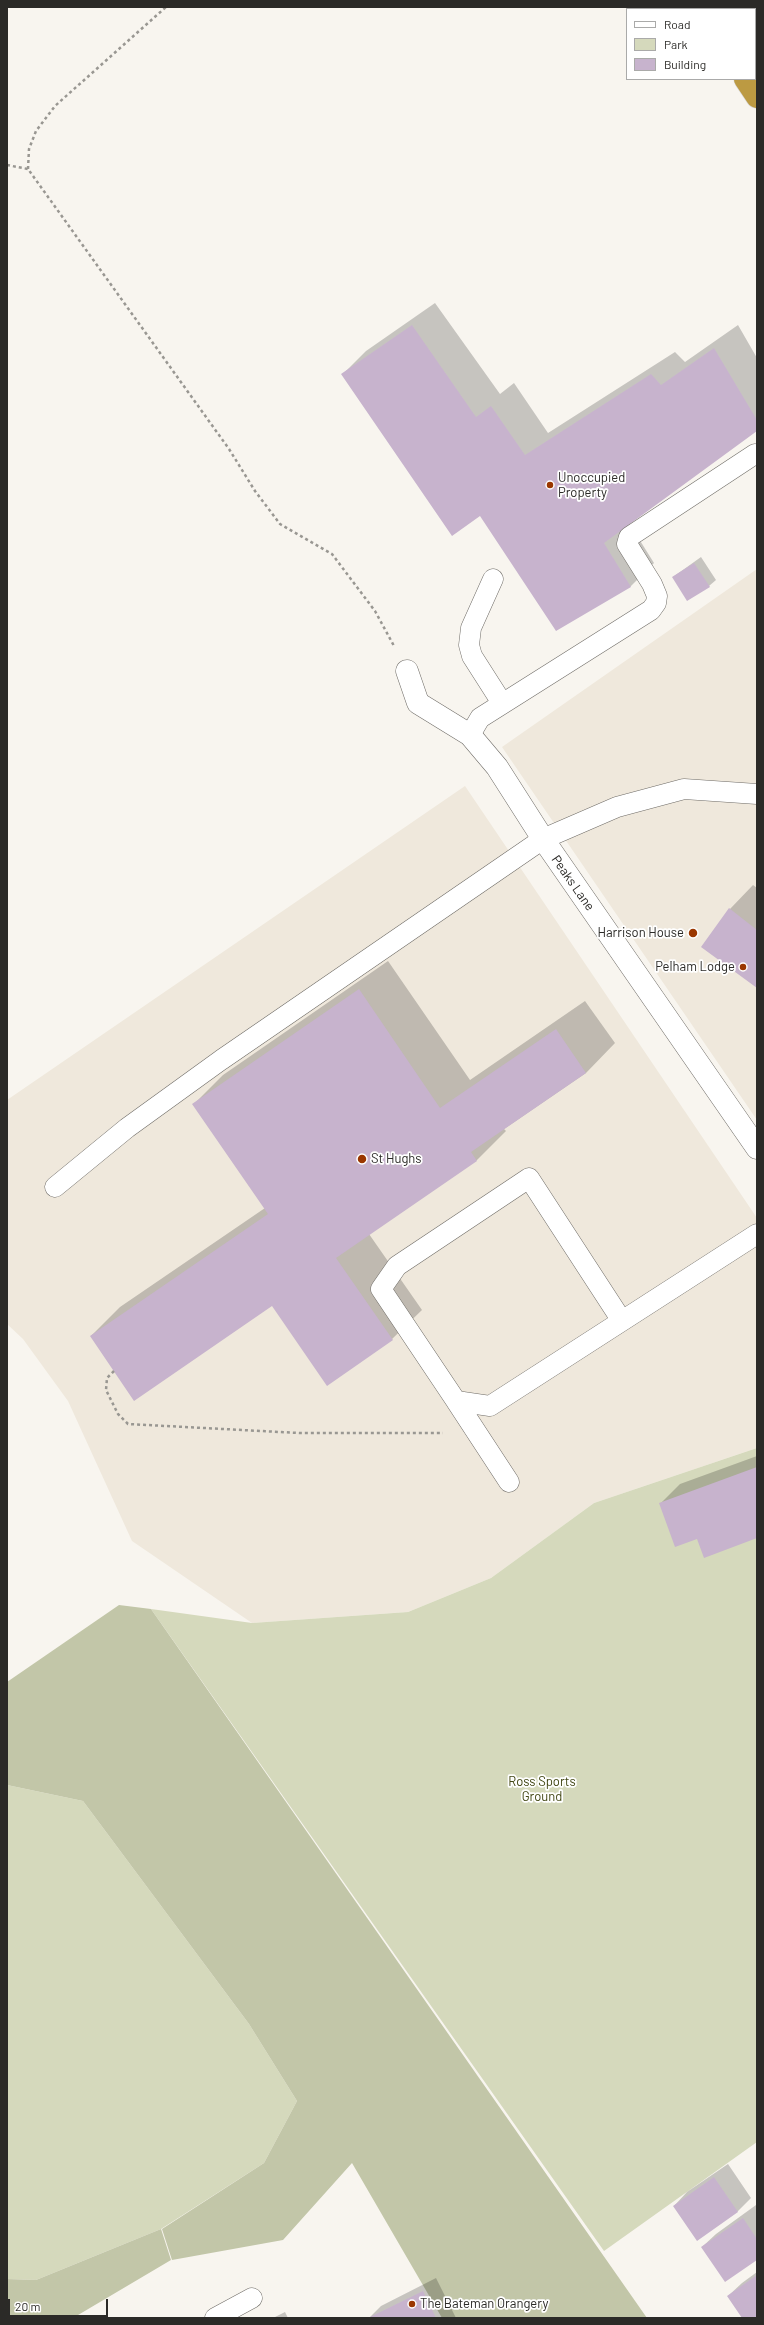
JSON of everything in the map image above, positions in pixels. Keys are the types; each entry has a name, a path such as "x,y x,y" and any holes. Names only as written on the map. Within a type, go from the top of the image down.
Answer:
{"highway":[{"path":"746,80 757,96"}],"street":[{"name":"Peaks Lane","path":"407,671 418,703 470,735 497,767 543,840 757,1148"}],"lane":[{"path":"470,735 480,718 651,610 656,603 656,596 652,584 627,544 629,537 755,454"},
{"path":"493,579 471,628 469,645 472,656 502,704"},
{"path":"55,1187 127,1128 220,1060 543,840 617,806 684,790 757,794"},
{"path":"509,1482 381,1289 397,1266 529,1178 622,1320"},
{"path":"456,1401 490,1406 757,1234"},
{"path":"215,2318 252,2298"}],"path":[{"path":"166,7 55,106 36,131 29,149 28,169 224,442 255,491 280,524 332,554 375,611 407,671"},
{"path":"7,165 28,169"},
{"path":"114,1371 107,1378 106,1390 118,1414 128,1424 299,1433 417,1431 478,1434"}],"shaded area":[{"name":"Harrison House","path":"757,569 757,1120 502,747"},
{"name":"St Hughs","path":"465,786 757,1218 757,1448 594,1503 491,1578 408,1612 252,1623 132,1541 68,1401 23,1339 7,1324 7,1100"}],"green space":[{"name":"Ross Sports Ground","path":"757,1448 757,2142 604,2251 151,1609 252,1623 408,1612 491,1578 594,1503"},
{"path":"119,1605 151,1609 647,2318 442,2318 352,2163 283,2240 172,2260 162,2229 264,2163 297,2101 249,2024 83,1801 7,1785 7,1682"},
{"path":"7,1785 83,1801 249,2024 297,2101 264,2163 161,2229 36,2280 7,2279"},
{"path":"161,2229 171,2260 73,2318 7,2318 7,2279 36,2280"}],"building":[{"name":"Unoccupied Property","path":"412,325 476,417 491,406 525,455 651,374 661,385 714,348 757,420 757,431 604,543 631,587 556,631 480,516 452,536 341,374"},
{"path":"694,563 710,587 687,601 672,577"},
{"name":"Pelham Lodge","path":"729,908 757,930 757,988 701,947"},
{"name":"St Hughs","path":"359,989 440,1108 556,1029 586,1073 471,1152 477,1161 336,1258 393,1340 327,1386 272,1306 134,1401 90,1336 268,1214 192,1104"},
{"path":"757,1467 757,1538 704,1558 697,1539 675,1547 659,1503"},
{"path":"714,2177 738,2212 697,2241 673,2206"},
{"path":"743,2218 757,2239 757,2260 725,2282 701,2247"},
{"path":"757,2275 757,2318 742,2318 727,2296"},
{"name":"The Bateman Orangery","path":"423,2291 436,2318 368,2318"}],"place":[{"name":"Unoccupied Property","path":"550,485"},
{"name":"Harrison House","path":"693,933"},
{"name":"Pelham Lodge","path":"743,967"},
{"name":"St Hughs","path":"362,1159"},
{"name":"The Bateman Orangery","path":"412,2304"}]}
